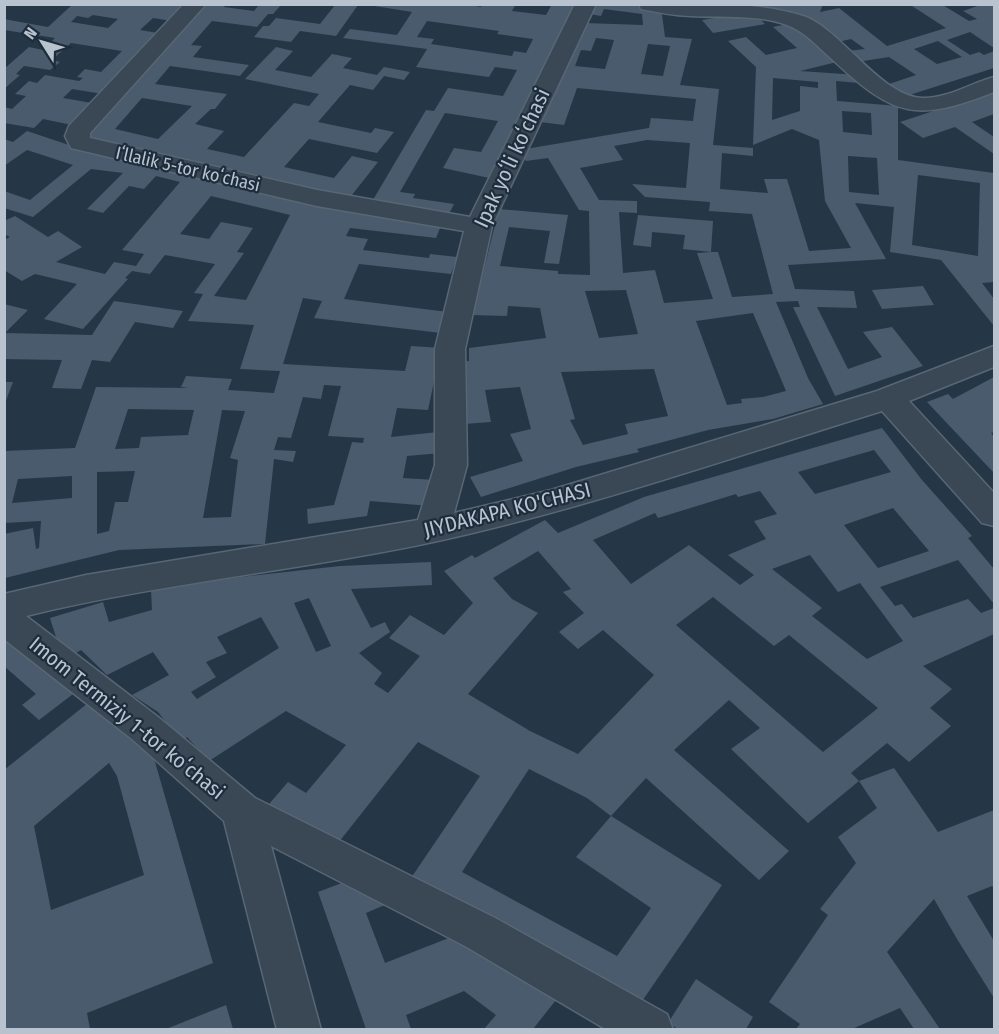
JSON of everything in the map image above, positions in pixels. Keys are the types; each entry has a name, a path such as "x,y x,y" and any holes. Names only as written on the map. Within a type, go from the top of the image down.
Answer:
{"street":[{"name":"Iʻllalik 5-tor koʻchasi","path":"196,4 78,131 77,136 80,143 147,161 317,198 479,226"},
{"name":"Ipak yoʻli koʻchasi","path":"432,530 451,465 450,349 479,226 586,4"},
{"path":"649,4 687,9 754,11 799,21 811,28 879,87 904,102 921,106 941,103 994,84"},
{"name":"JIYDAKAPA KO'CHASI","path":"4,608 86,588 432,530 551,502 888,398 994,356"},
{"path":"888,398 994,514"},
{"name":"Imom Termiziy 1-tor koʻchasi","path":"4,619 145,728 241,811 299,1029"},
{"path":"241,811 480,932 651,1029"}],"building":[{"path":"73,4 189,5 172,21 153,18 140,30 164,34 103,94 72,89 63,98 98,104 72,125 43,119 34,128 4,123 4,107 12,109 26,96 15,94 29,81 37,83 45,75 79,81 83,78 77,77 85,69 101,72 122,51 71,43 52,60 60,62 50,70 24,66 16,74 20,75 4,89 4,69 29,47 43,50 55,38 4,30 4,19 48,27","holes":["93,15 118,19 108,28 71,22 77,16 88,18"]},
{"path":"203,4 226,4 224,7 254,11 259,5 281,5 273,14 268,14 257,27 212,21 191,45 202,46 193,57 249,65 240,76 170,66 155,84 227,94 215,109 211,109 195,124 224,131 207,149 244,157 294,103 309,106 319,94 245,79 276,47 293,51 275,70 311,77 332,54 352,58 343,68 377,75 384,67 410,72 404,80 384,76 373,90 350,85 318,122 371,133 375,128 394,132 377,153 309,139 284,167 334,178 352,156 378,162 348,200 80,139","holes":["142,98 192,106 158,139 115,129"]},
{"path":"362,4 465,4 481,7 482,4 516,4 512,11 546,15 552,4 579,4 494,179 443,168 454,148 481,152 498,121 445,113 400,192 415,194 413,198 454,204 447,218 370,205 426,110 434,111 448,88 503,96 517,70 495,67 489,77 416,67 427,49 343,38 350,29 397,35 412,12","holes":["427,21 499,31 497,34 533,39 526,53 514,51 512,56 431,44 434,39 417,37"]},
{"path":"589,4 661,7 665,37 692,39 680,85 719,89 713,145 753,148 753,156 722,153 720,189 768,193 764,179 787,179 809,251 851,248 825,201 819,140 792,129 753,145 756,67 728,41 746,37 766,55 797,48 773,27 792,23 837,62 800,71 858,75 859,83 836,81 837,101 898,106 898,160 994,173 994,282 982,283 994,299 994,326 941,260 890,252 894,207 855,203 886,259 788,265 795,289 854,291 857,308 817,307 848,369 882,357 863,332 892,327 923,366 835,396 793,307 800,307 798,301 776,302 808,378 823,404 773,419 708,430 637,449 639,452 576,467 481,497 470,477 523,461 510,434 531,429 520,387 485,390 491,422 464,424 458,362 469,361 469,348 546,338 540,308 508,306 507,316 471,315 472,284 480,285 499,209 568,215 559,264 544,263 550,231 509,227 500,266 558,271 558,274 590,275 589,211 579,210 548,158 526,161 520,150 649,128 651,118 693,121 696,99 577,88 564,125 540,122 584,23 643,25 642,14 604,9 601,16 584,13","holes":["596,38 614,40 605,69 575,66 581,50 591,51","648,44 670,46 663,76 641,74","773,78 818,82 818,88 800,86 800,111 772,120","842,111 871,113 872,135 843,132","647,140 690,143 686,188 632,184 645,197 710,202 709,211 752,214 773,294 732,297 718,252 697,253 713,299 664,303 655,270 623,273 619,212 637,213 637,201 599,200 580,168 623,160 614,146","848,156 877,158 879,195 849,192","918,175 980,183 978,256 912,245","626,290 638,334 599,338 585,291","753,313 786,391 763,397 741,399 742,403 727,405 696,321","654,369 668,416 625,424 628,434 583,445 570,420 575,419 561,372"]},
{"path":"726,4 823,4 820,12 839,8 887,46 946,28 909,4 941,4 969,21 977,19 963,11 983,4 994,4 994,48 970,32 947,40 970,55 979,52 984,55 994,51 994,68 900,98 883,86 916,75 889,57 857,62 847,51 865,49 851,39 838,42","holes":["938,41 962,57 937,64 914,49"]},
{"path":"335,5 358,5 336,36 300,31 291,42 254,37 263,26 269,26 276,18 320,24"},
{"path":"753,12 765,24 713,33 702,20"},
{"path":"994,91 994,114 972,122 994,137 994,154 955,127 923,138 900,122"},
{"path":"27,131 90,152 442,223 436,238 350,228 346,236 368,239 363,250 429,258 430,254 457,257 451,274 359,264 344,299 448,312 441,333 314,318 322,301 303,298 283,364 405,371 411,346 441,348 428,410 397,408 391,437 438,432 441,453 407,456 403,478 435,480 430,506 370,501 367,516 308,524 307,509 334,505 352,442 363,443 364,438 328,436 341,386 324,385 321,399 303,397 291,438 278,437 274,450 296,451 293,462 274,459 265,544 119,550 5,578 4,534 33,528 36,549 39,548 41,521 4,523 4,451 75,448 96,387 189,388 181,387 186,376 232,379 228,390 274,393 280,371 240,369 254,325 188,321 203,294 194,293 215,264 165,255 150,274 132,271 125,278 128,279 83,329 44,319 77,284 35,274 22,281 4,270 4,240 10,237 4,234 4,221 15,216 48,237 58,231 82,247 56,262 105,274 114,262 136,266 144,254 122,250 180,182 156,176 144,189 129,186 103,213 87,209 123,173 91,169 33,217 4,208 4,191 30,200 73,165 27,150 4,166 4,139 13,142","holes":["211,196 290,215 246,300 214,296 244,253 237,252 253,228 221,222 209,239 180,234","128,409 194,410 188,435 141,437 139,448 115,449","222,410 245,411 230,458 238,460 231,517 203,518","135,471 128,502 115,502 109,531 97,534 97,472","72,476 72,498 12,503 18,479"]},
{"path":"638,215 713,221 711,252 683,249 685,235 652,232 651,247 633,245"},
{"path":"923,286 934,305 882,309 872,290"},
{"path":"114,301 183,311 173,328 135,322 110,362 92,360 81,389 52,388 62,360 4,359 4,304 28,310 5,333 92,335"},
{"path":"994,377 994,432 991,433 994,437 994,473 927,402 948,394 953,399"},
{"path":"4,382 13,382 5,403 4,403"},
{"path":"882,428 922,480 972,536 968,538 994,569 994,604 958,560 880,587 895,606 902,604 913,618 968,599 981,613 994,608 994,634 923,666 952,689 930,708 951,726 909,762 887,743 851,773 859,781 808,823 731,749 760,728 729,700 674,750 789,851 759,880 646,778 611,816 722,885 638,1007 407,884 480,776 418,742 331,852 263,811 288,782 306,793 346,745 286,711 209,761 187,737 181,742 158,712 132,695 169,675 153,652 107,675 81,650 72,655 56,637 50,618 103,602 109,622 152,610 151,590 340,566 431,562 432,585 351,589 371,628 385,622 390,632 359,653 382,673 374,684 388,693 420,656 389,638 410,615 444,635 473,603 444,571 472,555 475,558 545,520 558,533 644,497","holes":["874,450 891,472 815,494 798,472","760,491 777,514 754,521 766,539 728,555 754,575 740,585 689,545 631,584 593,540 655,513 658,518 736,494 738,497","893,508 929,551 878,568 844,525","538,551 571,589 563,592 584,613 559,632 578,649 603,630 654,675 578,754 530,731 468,694 538,613 512,599 493,578","810,555 838,592 860,583 903,641 867,659 812,616 822,608 772,569","713,597 774,646 789,635 878,708 823,752 676,625","309,598 331,646 316,652 294,603","261,617 279,648 197,699 191,692 216,677 206,662 227,653 217,637","529,769 587,798 611,816 576,857 651,908 617,956 462,872"]},
{"path":"4,633 77,691 39,720 22,705 36,694 4,666"},
{"path":"93,699 139,738 155,762 213,963 87,1013 90,1029 4,1029 4,770","holes":["109,763 117,776 144,875 51,910 34,826"]},
{"path":"894,768 938,832 994,810 994,888 992,886 967,896 994,941 994,998 934,899 887,952 940,1029 914,1029 900,1008 852,1029 796,1029 800,1024 769,1002 828,915 820,909 856,863 838,837 877,808 859,781"},
{"path":"355,878 394,901 366,913 385,963 464,932 556,1000 533,1029 484,1029 496,1015 464,991 406,1015 411,1029 366,1029 318,892"},
{"path":"696,979 753,1017 746,1029 678,1029 668,1023"},
{"path":"226,1005 233,1029 166,1029"}]}
